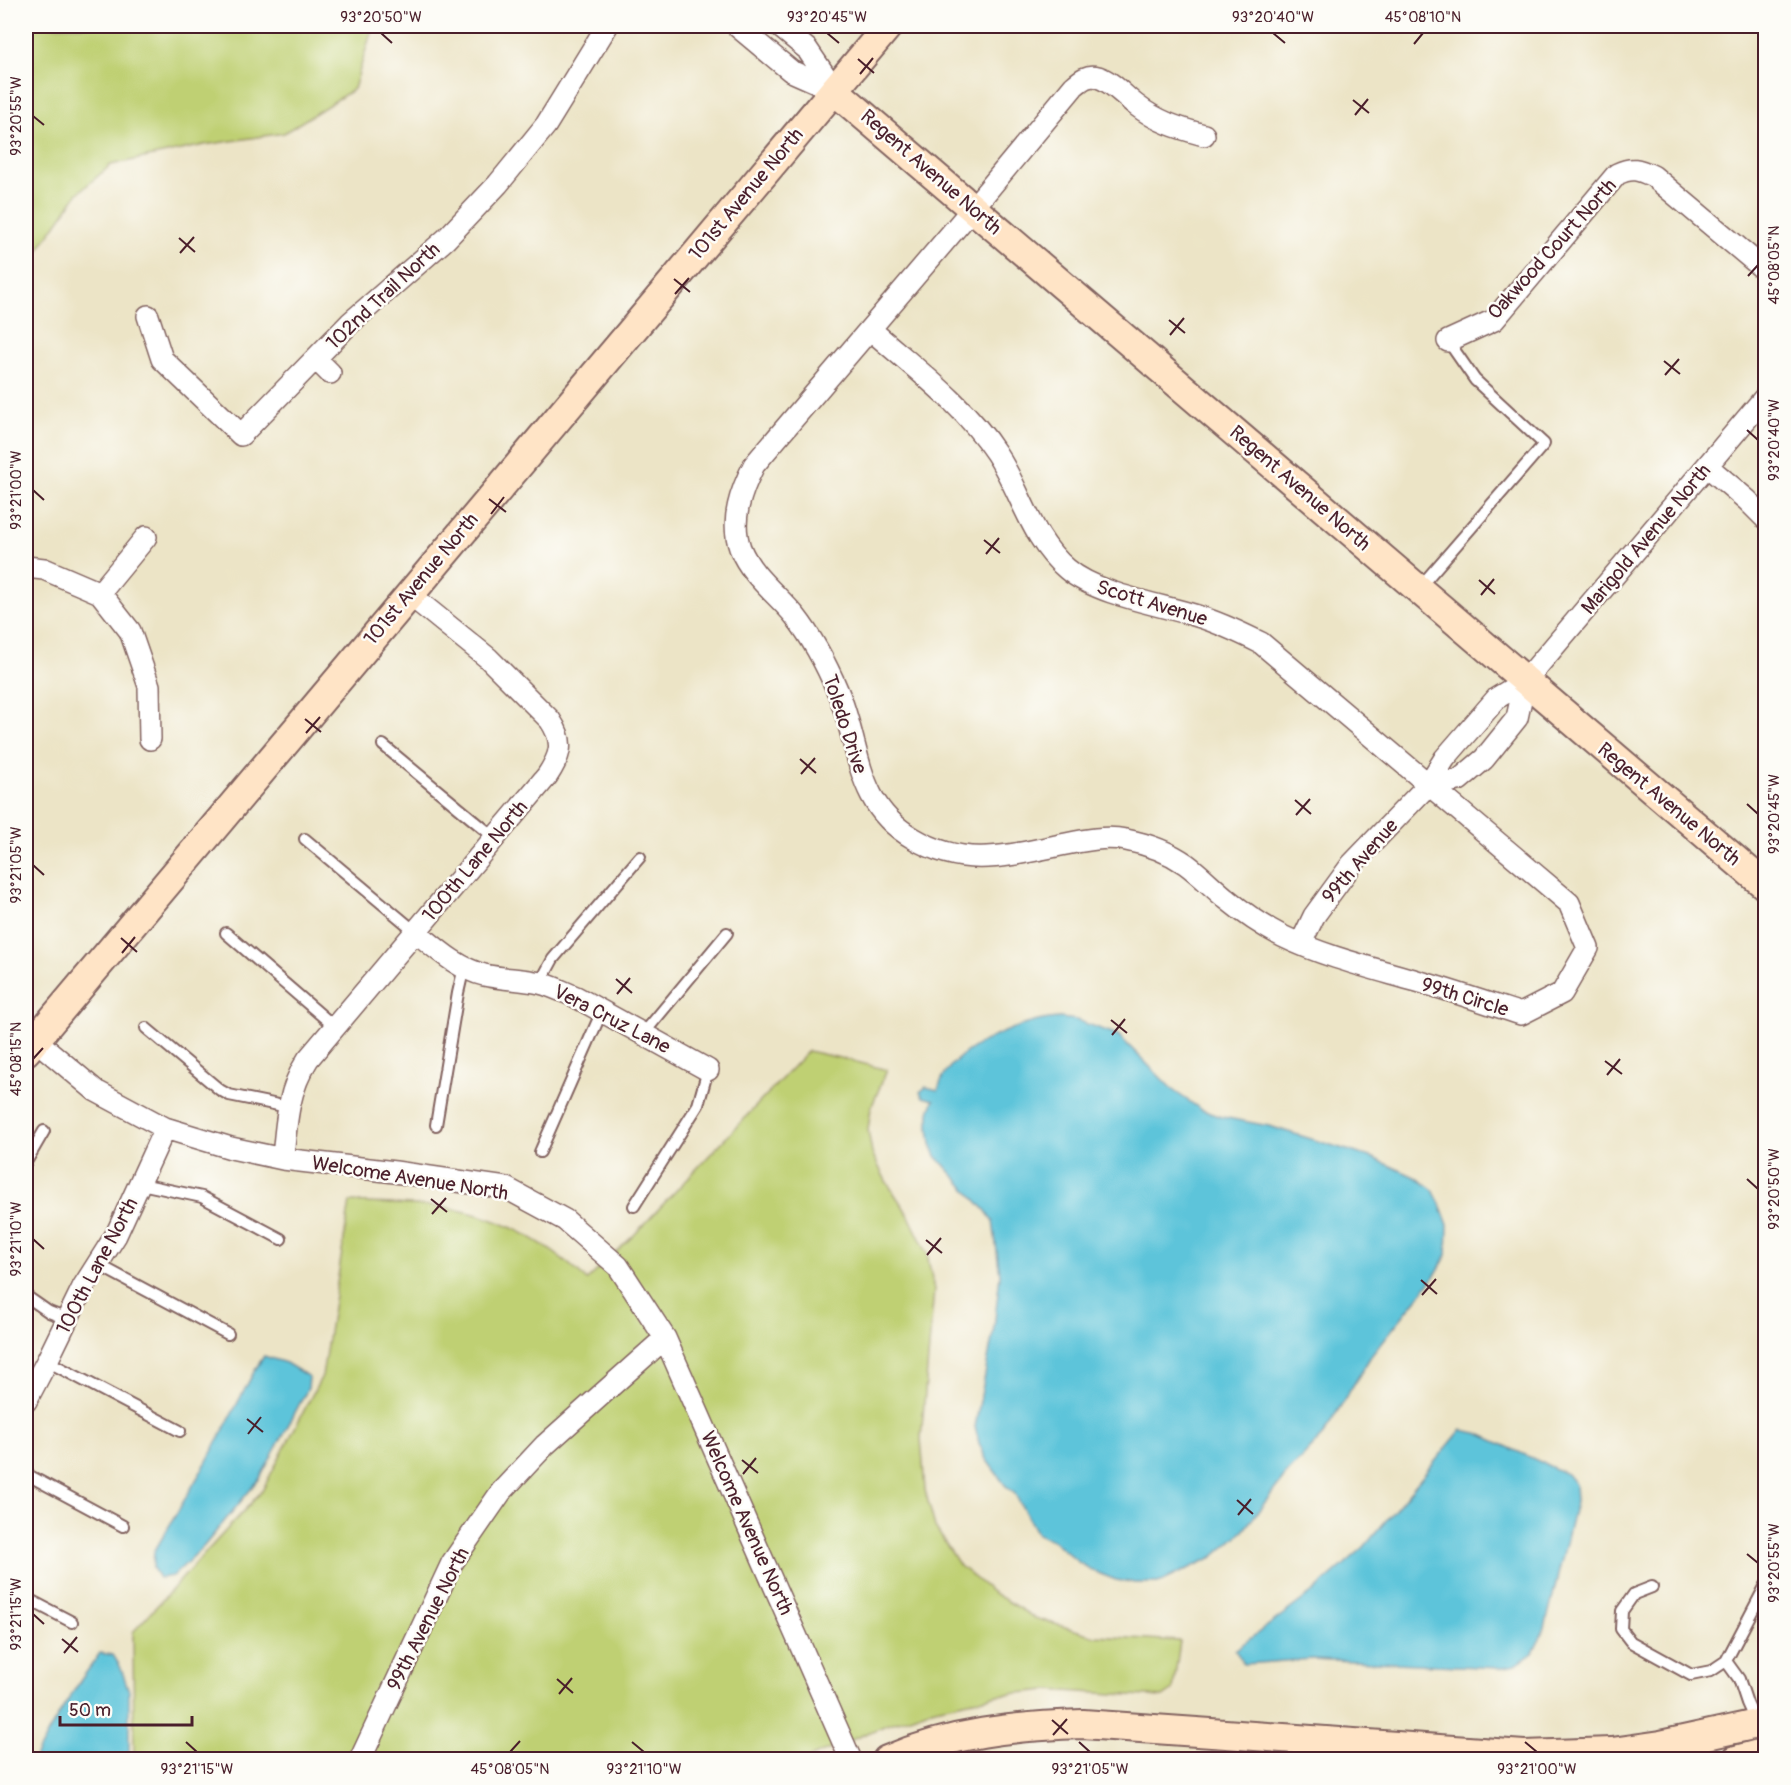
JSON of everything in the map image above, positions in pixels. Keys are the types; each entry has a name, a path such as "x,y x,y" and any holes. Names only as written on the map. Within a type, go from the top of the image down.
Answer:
{"street":[{"name":"102nd Trail North","path":"148,316 162,359 241,435 323,366 350,323 446,239 498,184 546,125 607,26"},
{"name":"Regent Avenue North","path":"737,26 791,71 834,90"},
{"name":"Regent Avenue North","path":"779,26 807,49 834,90 1766,886"},
{"name":"101st Avenue North","path":"29,1041 888,26"},
{"name":"Toledo Drive","path":"1204,135 1162,122 1137,106 1108,82 1096,76 1083,78 754,465 743,487 737,508 736,527 740,547 748,564 794,616 812,641 825,666 848,718 860,770 868,791 894,825 911,838 942,852 961,857 1008,855 1102,838 1145,845 1187,865 1246,915 1265,928 1301,943"},
{"name":"Oakwood Court North","path":"1448,341 1494,320 1617,174 1629,169 1653,176 1766,271"},
{"name":"Scott Avenue","path":"870,329 962,409 982,433 1008,474 1046,548 1067,570 1089,584 1229,626 1262,643 1428,785"},
{"name":"Marigold Avenue North","path":"1526,681 1766,396"},
{"path":"1707,466 1766,519"},
{"path":"100,593 146,537"},
{"path":"26,567 44,569 100,593 130,631 149,686 150,739"},
{"name":"100th Lane North","path":"283,1158 288,1107 298,1074 308,1059 547,776 559,754 560,741 557,730 550,720 488,658 409,594"},
{"path":"1428,785 1459,780 1484,759 1517,718 1526,681"},
{"name":"99th Avenue","path":"1301,943 1314,916 1352,864 1428,785 1445,758 1497,698 1526,681"},
{"name":"99th Circle","path":"1301,943 1349,962 1521,1014 1562,993 1588,948 1569,903 1428,785"},
{"name":"Vera Cruz Lane","path":"416,932 446,957 464,967 484,975 540,983 576,997 708,1070"},
{"name":"Welcome Avenue North","path":"29,1041 96,1091 165,1128 231,1148 283,1158 506,1188 566,1220 618,1266 665,1338 851,1760"},
{"name":"100th Lane North","path":"26,1401 83,1287 116,1235 165,1128"},
{"name":"99th Avenue North","path":"360,1760 453,1563 501,1492 545,1445 665,1338"},
{"path":"887,1760 961,1736 1038,1725 1083,1724 1534,1755 1612,1752 1661,1745 1761,1722 1765,1753 1736,1760"}],"lane":[{"path":"1418,589 1544,444 1475,380 1448,341"},
{"path":"383,745 495,838"},
{"path":"305,839 416,932"},
{"path":"540,983 553,959 640,857"},
{"path":"226,933 335,1027"},
{"path":"644,1033 727,933"},
{"path":"436,1125 464,967"},
{"path":"540,1152 602,1011"},
{"path":"146,1028 220,1090 229,1095 288,1107"},
{"path":"634,1206 698,1105 708,1070"},
{"path":"26,1162 44,1131"},
{"path":"141,1184 202,1197 281,1239"},
{"path":"97,1264 228,1334"},
{"path":"26,1296 49,1312 68,1319"},
{"path":"47,1361 180,1431"},
{"path":"26,1474 123,1526"},
{"path":"1652,1587 1634,1594 1622,1611 1621,1629 1631,1642 1691,1675 1711,1671 1726,1661 1766,1584"},
{"path":"26,1598 72,1622"},
{"path":"1726,1661 1739,1679 1747,1703 1761,1722"}],"green space":[{"path":"26,26 373,26 354,89 284,133 204,145 111,165 78,193 26,268"},
{"path":"808,1051 887,1070 871,1108 868,1130 872,1153 886,1181 908,1214 927,1253 934,1290 921,1438 925,1490 935,1527 960,1566 992,1592 1035,1618 1095,1636 1180,1641 1173,1690 1163,1697 1047,1690 998,1695 935,1708 884,1726 807,1759 134,1760 133,1632 262,1491 322,1376 350,1202 446,1208 485,1217 539,1243 587,1280 634,1235"}],"water":[{"path":"1060,1018 1076,1020 1118,1035 1174,1091 1202,1110 1222,1117 1269,1126 1373,1158 1417,1178 1433,1190 1448,1225 1447,1255 1434,1277 1371,1356 1323,1435 1285,1476 1243,1531 1213,1557 1158,1583 1116,1580 1093,1571 1078,1562 1052,1540 1037,1534 1015,1494 1005,1485 986,1459 975,1427 994,1328 1000,1275 993,1221 936,1156 931,1144 929,1128 929,1112 934,1100 923,1097 920,1092 926,1087 938,1090 943,1077 952,1065 964,1054 995,1036 1030,1023"},
{"path":"264,1356 286,1363 309,1377 308,1388 260,1478 204,1546 173,1576 159,1578 153,1568 154,1552"},
{"path":"1461,1430 1477,1433 1567,1474 1575,1484 1576,1502 1545,1628 1533,1653 1516,1665 1499,1668 1312,1659 1244,1664 1235,1650 1313,1592 1364,1547"},
{"path":"100,1653 113,1655 120,1666 129,1691 129,1759 34,1759 65,1705"}]}
